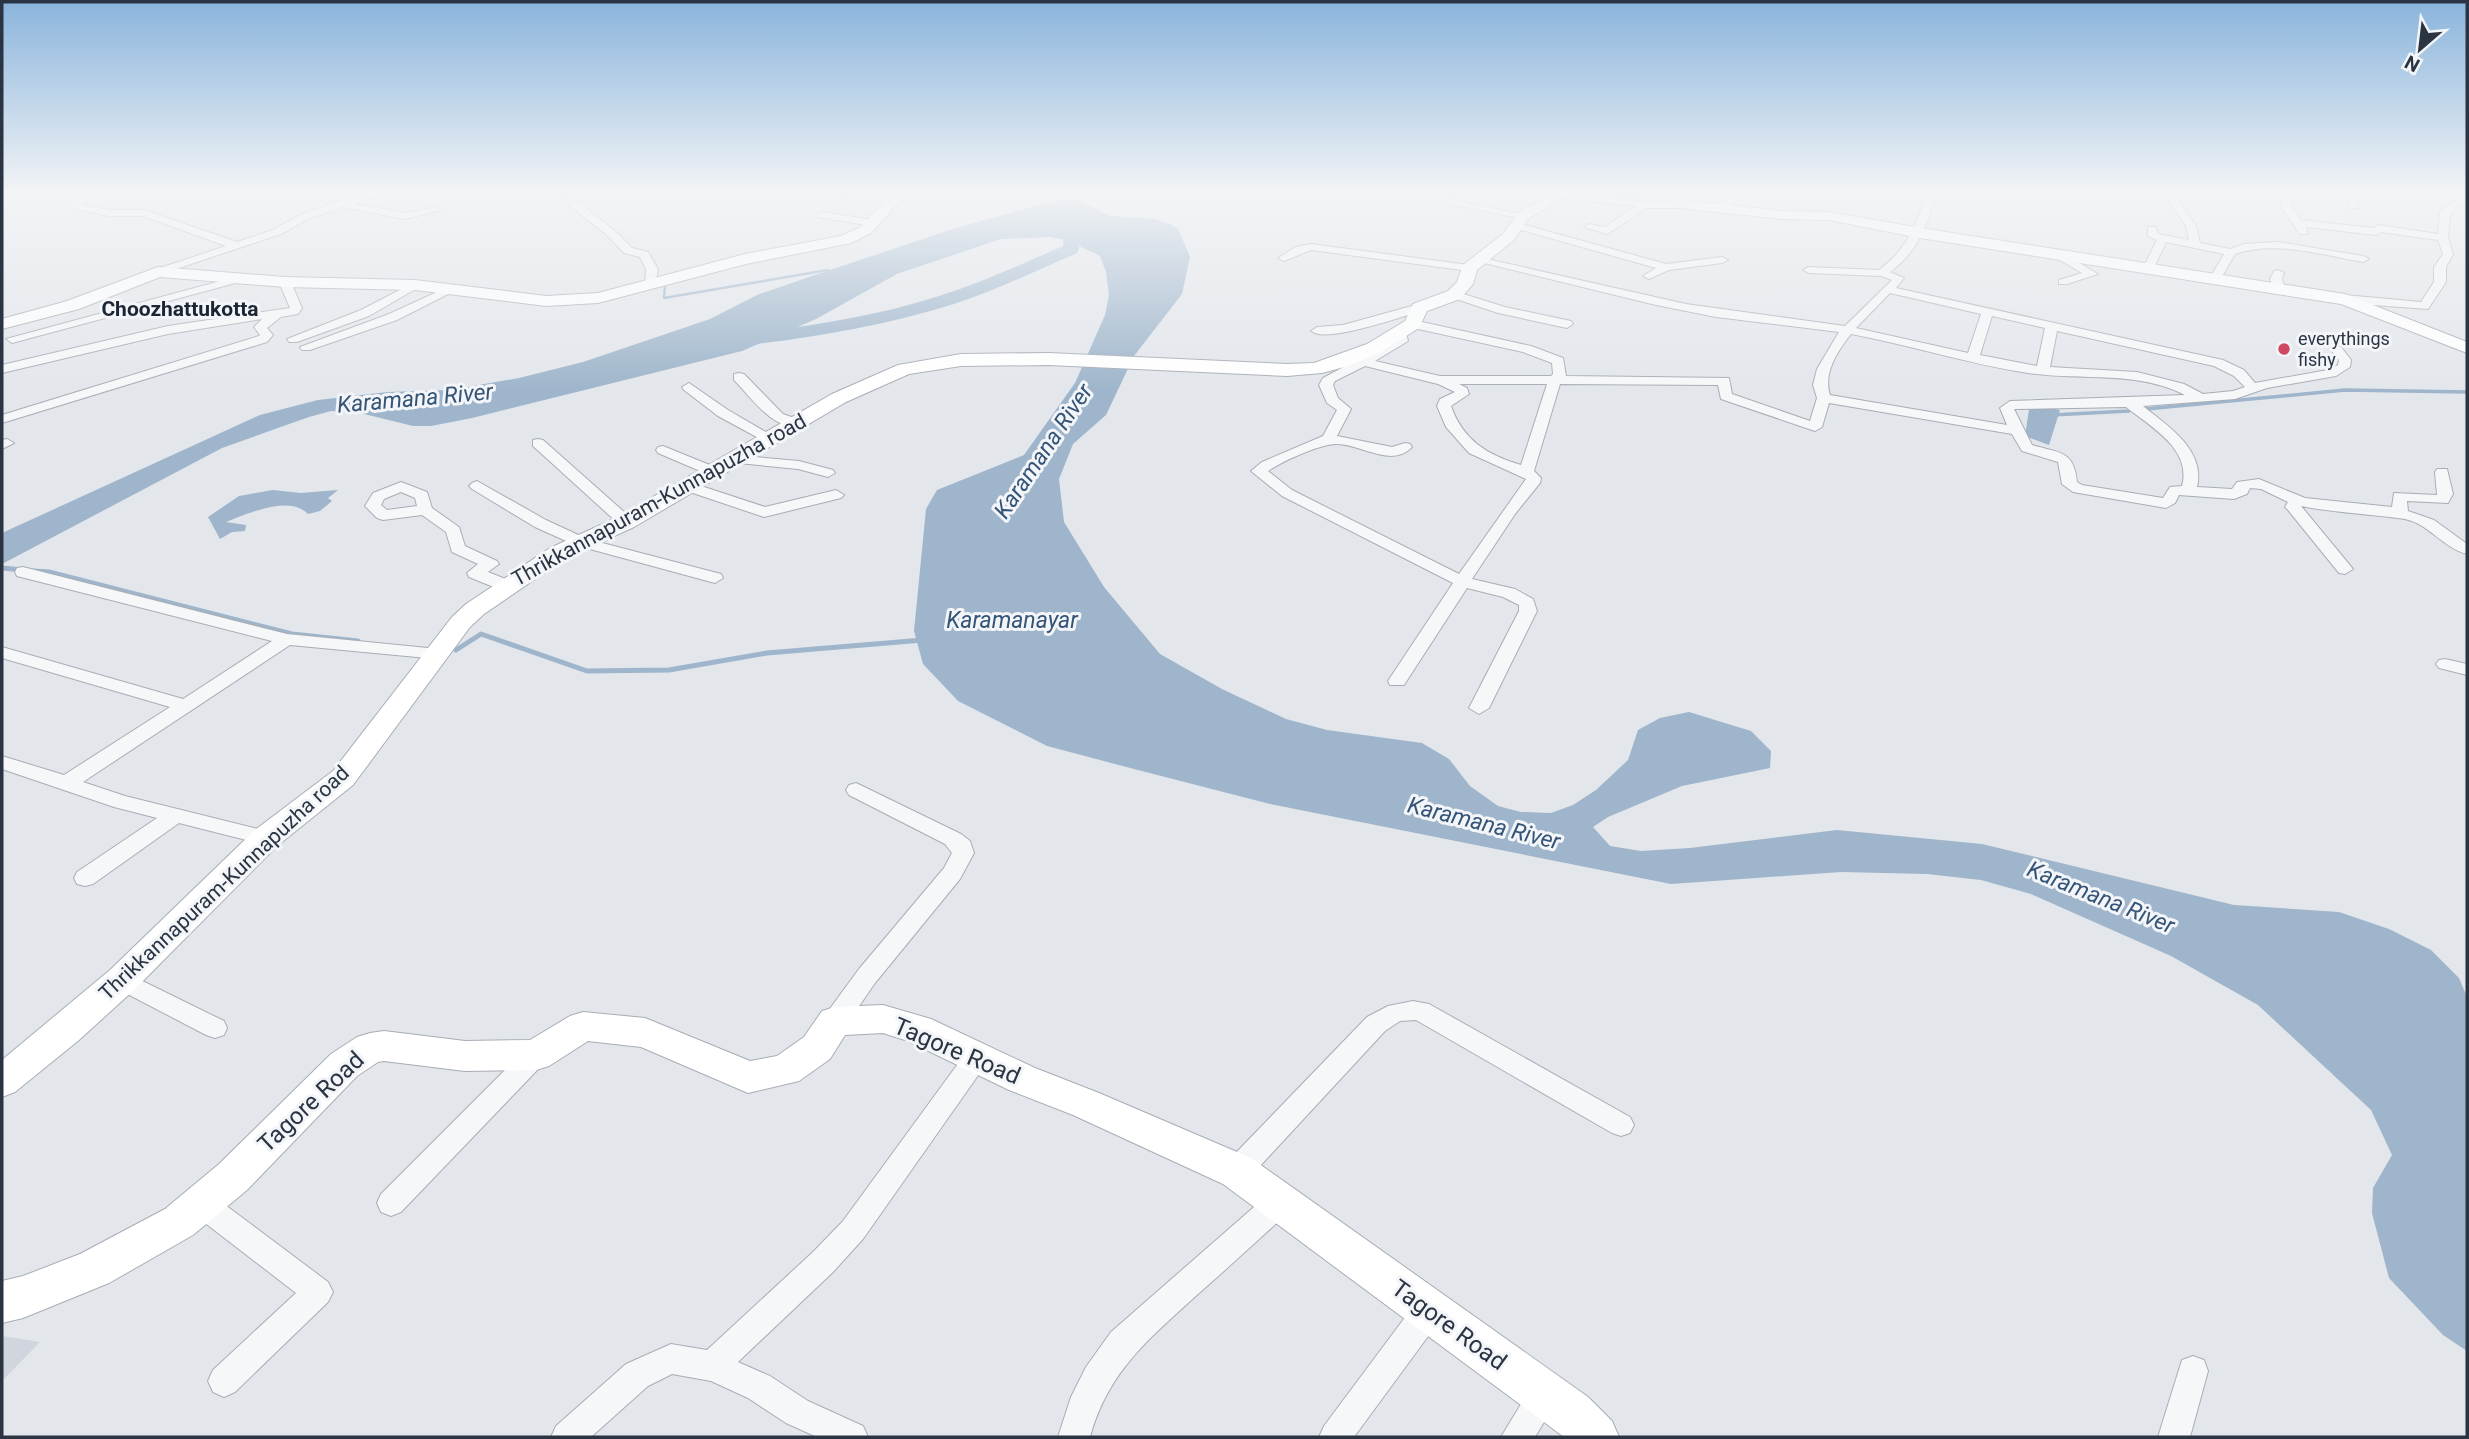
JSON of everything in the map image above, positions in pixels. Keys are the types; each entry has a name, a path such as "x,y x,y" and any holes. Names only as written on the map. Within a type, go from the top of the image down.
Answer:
{"street":[{"path":"4,333 200,257"},
{"path":"646,257 653,269 651,285"},
{"path":"158,272 285,282 415,285 569,301 598,298 754,257"},
{"path":"1408,257 1474,264 1662,303 1848,330 2043,371 2137,375 2174,384 2199,397"},
{"path":"1483,257 1474,264 1465,284 1454,295 1502,310 1567,324"},
{"path":"1635,257 1666,267"},
{"path":"1882,273 1897,265 1903,257"},
{"path":"2063,257 2092,274 2063,282"},
{"path":"2078,257 2216,278 2279,281 2345,299 2467,348"},
{"path":"2150,268 2155,257"},
{"path":"2216,278 2228,257"},
{"path":"2350,257 2363,259"},
{"path":"2345,299 2424,306 2440,282 2440,267 2446,257"},
{"path":"1649,276 1666,267 1722,260"},
{"path":"1809,270 1882,273 1898,278 1848,330 1834,349 1820,380 1824,398 2017,431"},
{"path":"4,333 239,279"},
{"path":"2,369 168,330 276,315 296,309 285,282"},
{"path":"293,339 365,313 415,285"},
{"path":"306,346 393,317 452,289"},
{"path":"1886,289 2218,363 2239,373 2254,390"},
{"name":"Thrikkannapuram-Kunnapuzha road","path":"2,1081 66,1030 121,980 266,838 343,778 461,622 507,586 581,542 626,522 769,438 877,379 905,369 961,360 1049,359 1315,369 1352,357 1454,295"},
{"path":"1973,356 1988,311"},
{"path":"1317,331 1341,329 1394,312 1411,321 1527,349 1559,361 1560,375 1555,380 1526,472"},
{"path":"2,419 262,338 267,335 260,327 276,315"},
{"path":"1329,439 1343,409 1332,400 1326,385 1330,378 1402,341 1411,321"},
{"path":"2043,371 2052,324"},
{"path":"2337,350 2345,360 2344,367 2331,373 2264,384 2235,395 2129,402 2010,405 2007,408 2027,448 2063,459 2068,465 2070,484 2078,489 2165,503 2170,500 2172,492 2189,490 2239,493 2246,483 2278,489 2296,500 2401,515 2424,521 2446,540 2467,549"},
{"path":"1364,362 1400,373 1440,380 1724,381 1726,396 1815,427 1824,398"},
{"path":"739,377 778,417 796,423"},
{"path":"1397,681 1461,581 1518,500 1530,488 1534,478 1526,472 1483,456 1469,448 1458,437 1448,422 1444,406 1445,402 1462,394 1462,391 1440,380"},
{"path":"690,387 723,413 769,438"},
{"path":"2129,402 2184,449 2191,462 2192,482 2189,490"},
{"path":"2,405 23,413"},
{"path":"1405,447 1393,453 1329,439 1258,471 1262,477 1334,520 1461,581 1509,593 1527,603 1528,611 1479,708"},
{"path":"538,443 626,522"},
{"path":"663,450 723,465 799,465 828,473"},
{"path":"2401,515 2399,496 2443,500 2445,494 2442,472"},
{"path":"477,486 518,512 581,542 715,578"},
{"path":"686,486 764,512 793,508 836,495"},
{"path":"2296,500 2293,507 2345,569"},
{"path":"425,510 453,530 458,549 491,564 475,573 507,586"},
{"path":"23,572 287,639 438,654"},
{"path":"65,784 287,639"},
{"path":"2,652 187,706"},
{"path":"2445,664 2467,670"},
{"path":"2,762 65,784 266,838"},
{"path":"391,1203 536,1055 583,1026 646,1033 748,1077 786,1070 817,1048 867,976 952,873 963,853 962,846 953,839 856,790"},
{"path":"85,878 176,815"},
{"path":"121,980 215,1028"},
{"path":"1237,1171 1376,1024 1390,1014 1404,1009 1420,1011 1621,1125"},
{"name":"Tagore Road","path":"835,1021 883,1019 918,1029 1237,1171 1572,1413 1596,1437"},
{"name":"Tagore Road","path":"2,1302 23,1297 120,1256 150,1240 202,1204 233,1177 344,1065 370,1048 384,1046 465,1056 536,1055"},
{"path":"712,1366 823,1262 853,1230 976,1056"},
{"path":"1074,1437 1082,1408 1097,1378 1122,1343 1280,1202"},
{"path":"202,1204 318,1292 223,1381"},
{"path":"1335,1437 1429,1310"},
{"path":"567,1437 637,1375 671,1359 712,1366 760,1387 797,1412 852,1437"},
{"path":"2174,1437 2193,1371"},
{"path":"1517,1437 1545,1394"}],"shaded area":[{"path":"2,1336 40,1342 2,1381"}],"water":[{"name":"Karamanayar","path":"869,257 947,257 897,274 816,319 742,351 431,426 413,426 356,412 331,411 309,417 222,448 2,564 2,533 260,415 318,400 388,392 450,390 519,378 583,362 710,319 757,295"},
{"name":"Karamanayar","path":"1100,257 1190,257 1182,294 1134,356 1106,415 1073,444 1059,479 1064,522 1104,587 1160,654 1222,689 1286,719 1327,730 1422,743 1449,759 1470,786 1498,806 1521,812 1551,813 1573,805 1596,790 1628,760 1638,730 1660,718 1689,712 1751,731 1771,751 1770,768 1682,786 1608,817 1593,827 1610,846 1641,851 1690,848 1837,830 1982,844 2234,905 2339,912 2389,929 2431,950 2459,978 2467,997 2467,1351 2443,1335 2389,1278 2372,1213 2373,1188 2392,1155 2371,1110 2258,1005 2171,956 2031,894 1981,880 1927,874 1841,872 1671,884 1270,804 1047,746 958,701 923,664 914,631 926,509 937,490 1024,455 1075,383 1105,315 1109,295 1106,272"},
{"path":"2030,403 2060,410 2049,445 2025,436"},
{"path":"273,490 301,493 338,490 328,498 332,501 320,511 308,514 300,508 280,506 226,522 246,525 245,531 232,532 220,539 208,517 239,496"}],"waterway":[{"path":"739,340 811,331 907,311 948,299 1052,257"},
{"path":"665,285 664,298 828,270"},
{"path":"2146,409 2345,390 2467,392"},
{"path":"2052,415 2129,411"},
{"path":"2,568 23,570"},
{"path":"33,571 49,572 292,634 358,641"},
{"path":"456,650 481,634 587,671 669,670 767,653 923,640"}],"place":[{"name":"everythings fishy","path":"2284,349"}],"district":[{"name":"Choozhattukotta","path":"180,309"}],"water label":[{"name":"Karamana River","path":"415,398"},
{"name":"Karamana River","path":"1043,451"},
{"name":"Karamana River","path":"1484,823"},
{"name":"Karamana River","path":"2101,897"}]}
